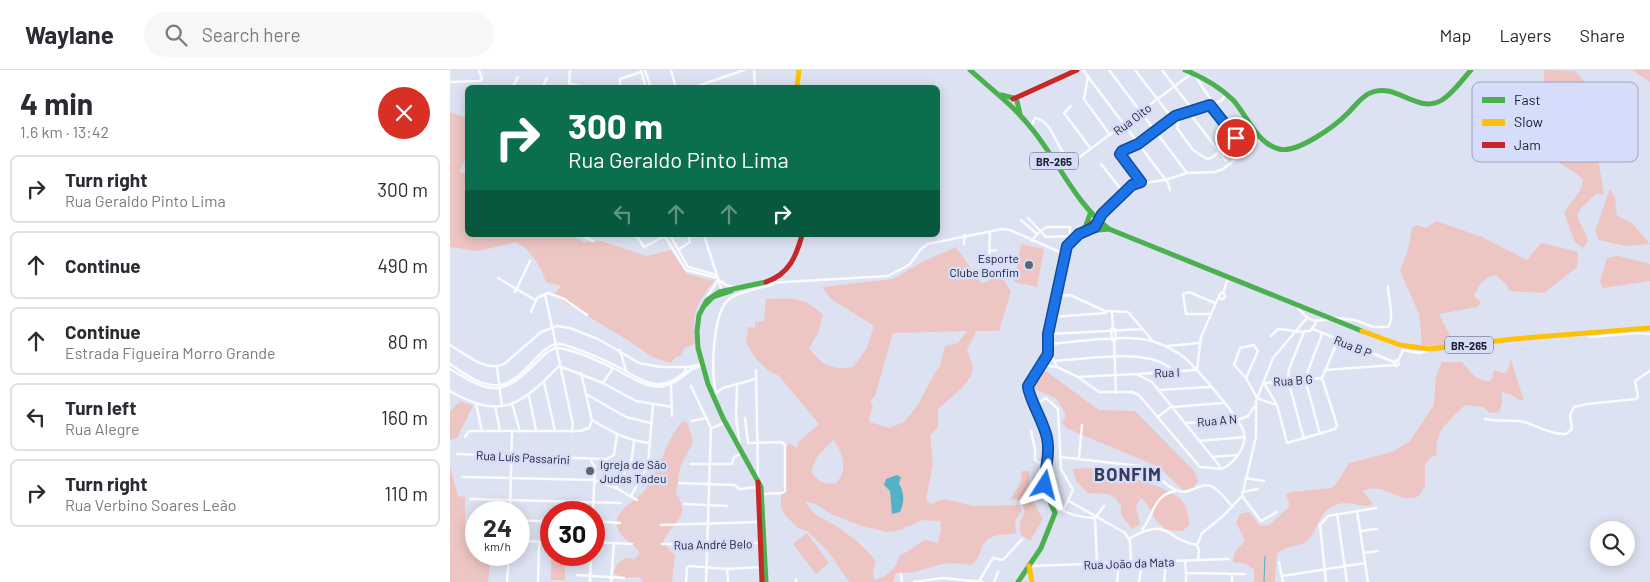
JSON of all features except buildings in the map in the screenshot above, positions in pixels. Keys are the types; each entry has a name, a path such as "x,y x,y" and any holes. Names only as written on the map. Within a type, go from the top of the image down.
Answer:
{"main road":[{"path":"797,85 799,70"},
{"name":"BR-265","path":"970,70 1010,105 1030,127 1090,214 1110,229 1400,345 1430,349 1513,339 1587,335 1650,328"},
{"path":"1010,105 1022,95 1077,70"},
{"path":"1185,70 1226,94 1261,139 1279,149 1297,148 1339,120 1368,94 1374,91 1388,91 1421,103 1434,104 1441,100 1471,70"},
{"path":"996,93 1016,99"},
{"path":"1016,99 1021,117"},
{"path":"1018,582 1041,548 1055,512 1043,488 1050,457 1047,436 1036,404 1028,391 1029,381 1042,365 1049,347 1048,334 1064,254 1071,241 1099,219 1084,206"},
{"path":"1085,231 1090,214"},
{"path":"1085,231 1110,229"},
{"path":"762,582 762,494 758,480 724,423 703,364 697,331 704,302 722,290 768,283 784,272 794,260 801,237"},
{"path":"701,309 722,290"},
{"path":"758,480 759,522 762,543"},
{"path":"1029,566 1032,582"},
{"path":"763,567 766,582"}],"street":[{"path":"450,82 480,81 479,70"},
{"path":"570,70 569,83 576,85"},
{"path":"645,70 650,85"},
{"path":"671,70 675,85"},
{"path":"706,85 744,70"},
{"path":"754,70 754,85"},
{"path":"1083,70 1165,180 1170,190"},
{"path":"1109,70 1186,173"},
{"path":"1135,70 1172,118"},
{"path":"1162,70 1192,109"},
{"path":"620,85 620,80 641,71 645,85"},
{"path":"1193,73 1237,141 1223,156"},
{"name":"Rua Oito","path":"1030,127 1035,119 1040,119 1052,131 1071,162 1075,161 1193,73"},
{"path":"514,85 518,77"},
{"path":"1088,77 1084,99 1110,135"},
{"path":"544,85 547,78"},
{"path":"1141,182 1120,154 1138,144 1172,118 1192,109 1212,105 1220,101 1226,94"},
{"path":"1072,106 1064,114 1091,149"},
{"path":"1188,111 1226,161"},
{"path":"1181,114 1177,128 1193,150 1207,159 1219,152"},
{"path":"1099,219 1132,185 1141,182 1165,180 1186,173 1215,172 1223,169 1261,139"},
{"path":"1102,164 1124,192"},
{"path":"1028,218 1041,230 1046,237 1070,236 1070,227 1047,227 1041,230 1032,241"},
{"path":"1021,220 1037,234"},
{"path":"713,394 713,354 717,325 726,303 734,296 792,280 826,281 888,276 909,265 921,249 928,244 965,235 1008,230 1064,254"},
{"path":"985,272 990,251 990,232"},
{"path":"964,244 965,235"},
{"path":"585,237 593,241"},
{"path":"637,237 642,246 662,237"},
{"path":"667,237 684,268 718,277 726,285 742,287"},
{"path":"668,237 690,270"},
{"path":"678,250 690,242 689,237"},
{"path":"705,237 722,290"},
{"path":"990,251 996,250"},
{"path":"516,291 530,261"},
{"path":"704,302 716,287 718,277"},
{"path":"1197,370 1200,343 1216,301 1220,297 1224,298 1223,293 1228,277"},
{"path":"498,278 516,291 535,300"},
{"path":"768,283 775,284"},
{"path":"722,290 726,285"},
{"path":"1295,304 1306,319 1316,322 1330,318 1351,319 1373,327 1388,327 1392,319 1388,301 1388,286"},
{"path":"716,287 722,290"},
{"path":"1210,314 1187,314 1184,311 1184,292 1216,301"},
{"path":"531,312 535,300 545,294 552,293 587,315"},
{"path":"545,294 572,425 571,432"},
{"path":"1056,296 1070,295 1111,313"},
{"path":"1111,313 1116,393"},
{"path":"1052,317 1111,313 1130,314 1153,341"},
{"path":"1255,419 1248,416 1254,407 1273,358 1306,319"},
{"path":"1271,336 1278,329 1304,332 1312,329 1316,322"},
{"path":"450,345 485,366 497,367 504,364 536,336 551,327 564,327 580,332 620,350 640,363 653,367 688,369 703,364"},
{"path":"1048,334 1113,329 1143,329"},
{"name":"Rua B P","path":"1312,329 1394,364"},
{"path":"1304,332 1289,369 1288,380 1304,438"},
{"path":"1587,335 1591,337 1636,333 1650,334"},
{"path":"1320,434 1305,379 1322,334"},
{"path":"1042,365 1057,367 1078,377 1100,392 1136,393 1197,466 1222,469 1238,455 1242,448 1245,437 1244,429 1238,420 1197,370 1166,346 1153,341 1133,338 1049,347 1057,367"},
{"path":"1264,382 1277,405 1287,443 1335,428 1337,425 1322,378 1338,340"},
{"path":"1166,346 1200,343"},
{"path":"1173,345 1173,350"},
{"path":"1246,378 1257,352 1254,345 1244,346 1239,350 1234,364 1246,378 1257,398 1277,405"},
{"path":"555,346 613,368 644,385 657,387 671,385 688,369"},
{"path":"555,346 593,356 640,381 663,384 675,380 688,369"},
{"path":"450,369 479,386 499,387 517,382 555,346"},
{"path":"1326,370 1398,365 1403,350 1419,353 1430,349"},
{"path":"620,350 626,373"},
{"path":"1054,361 1141,357 1156,360 1173,371"},
{"path":"450,364 478,381 499,387"},
{"path":"559,366 603,382 636,401 672,407"},
{"path":"450,390 476,404 502,406 529,396 559,366"},
{"path":"497,367 502,406"},
{"path":"603,382 613,368"},
{"path":"756,370 758,480"},
{"name":"Rua I","path":"1078,377 1197,370"},
{"path":"1485,419 1499,422 1510,420 1524,422 1557,434 1566,434 1572,429 1570,415 1574,408 1587,404 1636,399 1638,396 1635,381 1650,371"},
{"path":"1149,380 1151,372"},
{"path":"465,437 469,432 482,431 520,432 536,430 571,432 589,428 592,420 581,373"},
{"path":"1136,374 1149,380 1160,390 1222,469"},
{"name":"Rua B G","path":"1264,382 1322,378"},
{"path":"713,394 723,388 755,379"},
{"path":"544,381 555,432"},
{"path":"691,464 733,463 734,457 741,451 736,418 737,384"},
{"path":"671,385 672,416"},
{"path":"691,386 711,428 706,582"},
{"path":"1160,390 1210,387"},
{"path":"586,394 626,417 651,423"},
{"path":"529,396 536,430"},
{"path":"1036,404 1046,398 1057,406 1062,472 1073,490 1063,511"},
{"path":"512,403 520,432"},
{"path":"1158,417 1172,406 1223,403"},
{"path":"476,404 482,431"},
{"path":"630,496 648,465 653,405"},
{"path":"495,406 500,431"},
{"path":"1198,560 1199,551 1197,545 1205,530 1233,507 1242,494 1244,478 1256,437 1254,407"},
{"name":"Rua A N","path":"1185,423 1238,420 1248,416"},
{"path":"692,422 707,418"},
{"path":"745,418 746,442 782,442 785,445 785,490 782,493 762,494"},
{"path":"592,420 617,435 634,442 650,443"},
{"path":"711,428 724,423"},
{"path":"1080,458 1082,425"},
{"path":"1031,430 1035,460 1046,471 1047,492 1054,504 1072,515 1096,518"},
{"path":"510,500 512,431"},
{"name":"Rua Luís Passarini","path":"457,454 590,460 612,458 617,435"},
{"path":"1199,441 1245,437"},
{"path":"616,488 631,462 634,442"},
{"path":"1212,457 1238,455"},
{"path":"1060,457 1146,467 1176,490"},
{"path":"590,460 595,466 593,501"},
{"path":"462,477 594,480 616,488 637,500"},
{"path":"1244,478 1264,481"},
{"path":"679,483 735,485 739,489 757,487"},
{"path":"1142,532 1159,499 1165,493 1176,490 1190,492 1206,485 1216,489 1233,507"},
{"path":"1242,494 1258,489"},
{"path":"1242,494 1262,521 1277,512"},
{"path":"471,500 552,501"},
{"path":"1069,500 1096,518 1122,530 1130,538 1132,562"},
{"path":"605,502 621,503"},
{"path":"684,504 727,506"},
{"path":"1097,563 1096,518 1104,506"},
{"path":"1326,582 1320,526 1328,516 1376,508"},
{"path":"1055,512 1063,511"},
{"path":"1357,511 1368,582"},
{"path":"1337,514 1347,582"},
{"path":"605,522 620,523"},
{"path":"661,525 759,522"},
{"path":"1146,526 1149,529"},
{"path":"1130,538 1149,529 1166,530 1183,540 1197,545"},
{"path":"1360,532 1377,529"},
{"path":"914,582 942,578 981,582 993,558 1002,560 1022,539"},
{"path":"530,542 539,542 538,582"},
{"path":"605,543 632,544"},
{"path":"611,582 614,543"},
{"name":"Rua André Belo","path":"662,544 762,543"},
{"path":"1364,552 1378,551"},
{"name":"Rua João da Mata","path":"1029,566 1229,559"},
{"path":"1185,561 1186,582"},
{"path":"1117,582 1119,562"},
{"path":"1139,582 1142,562"},
{"path":"1164,582 1166,562"},
{"path":"1279,562 1283,582"},
{"path":"1282,576 1365,563"},
{"path":"507,582 509,566"},
{"path":"590,566 590,582"},
{"path":"686,582 687,568 727,569 763,567"},
{"path":"727,569 728,582"},
{"path":"994,582 998,572"},
{"path":"1186,573 1246,574"},
{"path":"1232,573 1232,582"},
{"path":"901,574 902,582"},
{"path":"576,575 624,578"}],"shaded area":[{"path":"1545,70 1575,71 1585,82 1545,82"},
{"path":"1632,70 1650,70 1650,82"},
{"path":"450,112 465,117 465,160 459,171 465,174 465,237 575,237 583,242 601,241 647,256 671,250 687,274 714,281 696,310 694,324 695,344 684,348 681,356 677,356 671,363 652,357 553,295 561,286 546,282 535,259 516,242 478,251 450,247"},
{"path":"1559,162 1599,162 1604,194 1597,193 1581,208 1577,216 1588,240 1583,248 1575,242 1564,213 1578,193 1583,180"},
{"path":"1610,189 1615,197 1617,216 1632,223 1650,244 1625,246 1599,240 1595,231"},
{"path":"1436,221 1482,237 1527,260 1541,243 1578,252 1577,267 1544,293 1509,291 1507,285 1496,275 1484,280 1474,296 1481,302 1477,307 1439,314 1454,343 1443,347 1422,345 1419,314 1400,271 1408,250 1412,228 1417,225 1426,228"},
{"name":"Esporte Clube Bonfim","path":"1021,244 1044,249 1037,287 1014,282"},
{"path":"956,247 982,284 996,276 1003,278 1011,292 999,331 976,331 967,350 973,366 971,376 962,388 938,409 938,427 930,435 933,463 926,499 930,504 945,499 973,506 1019,505 1022,511 1015,520 1016,533 998,535 988,539 972,565 948,563 915,572 896,573 893,582 849,582 827,550 807,531 798,528 785,515 781,506 781,496 786,478 784,451 789,443 797,448 798,442 819,424 779,376 769,371 756,359 746,342 748,327 755,328 755,322 764,321 766,299 803,301 810,304 823,315 818,333 809,348 823,363 839,368 853,367 867,348 874,326 831,299 822,287 893,279 922,262","holes":["967,331 958,343 945,346 940,366 918,405 904,422 889,428 870,422 869,417 873,407 870,401 875,396 893,333","833,440 840,451 843,463 842,474 835,484 820,481 813,474 811,471 817,457","806,502 816,504 831,514 859,525 887,532 897,531 923,520 940,521 941,530 938,543 925,540 921,542 899,556 896,565 890,572 874,580 873,571 876,562 869,553 837,526 817,515 809,508"]},
{"path":"1617,256 1650,264 1650,281 1603,288 1600,281 1607,258"},
{"path":"1511,360 1524,401 1502,392 1502,403 1499,412 1490,413 1483,407 1465,405 1448,421 1440,433 1436,447 1437,455 1432,456 1425,465 1425,486 1419,496 1404,497 1377,488 1370,488 1363,491 1373,505 1363,506 1345,503 1329,508 1308,540 1300,545 1284,549 1277,554 1275,582 1254,582 1254,570 1247,564 1233,562 1234,554 1245,540 1236,523 1240,514 1249,512 1260,526 1269,525 1290,506 1286,495 1291,492 1331,488 1337,483 1349,463 1392,452 1410,441 1434,405 1436,376 1442,362 1462,362 1475,377 1488,382 1492,379 1494,370 1503,373 1507,372"},
{"path":"1037,369 1047,372 1099,410 1135,411 1194,471 1198,480 1193,488 1184,491 1159,467 1068,429 1062,423 1066,415 1057,399 1031,387"},
{"path":"460,401 473,406 457,438 450,440 450,412"},
{"path":"683,421 688,424 693,442 680,467 676,494 681,502 681,514 663,542 675,556 672,582 643,582 640,577 622,578 614,573 617,564 625,558 634,559 640,553 620,533 617,524 618,519 623,510 640,496 649,484 671,438"},
{"path":"450,467 458,496 465,497 465,566 490,566 488,582 450,582"},
{"path":"1087,468 1135,479 1171,493 1179,498 1186,507 1189,526 1182,531 1166,529 1157,521 1141,498 1136,506 1140,524 1132,529 1121,515 1121,506 1116,499 1108,494 1088,493 1076,481 1073,469"},
{"path":"1022,471 1029,471 1029,494 1043,519 1030,541 1020,534 1020,522 1025,512 1022,504 1017,499 1010,500 1021,482"},
{"path":"807,533 829,563 816,574 793,544"},
{"path":"551,566 565,566 565,580 551,580"}],"water":[{"path":"897,475 901,477 899,483 903,494 903,501 900,512 892,514 890,491 884,485 886,479"}],"waterway":[{"path":"1264,582 1265,556"}],"traffic: fast":[{"path":"970,70 1010,105 1025,121 1042,142 1086,207 1109,229 1362,331"},
{"path":"1185,70 1210,82 1228,95 1258,135 1271,146 1279,149 1296,147 1315,138 1342,118 1361,99 1370,93 1379,90 1388,91 1424,104 1433,104 1442,100 1458,86 1471,70"},
{"path":"1001,95 1014,98"},
{"path":"1017,101 1020,114"},
{"path":"1085,228 1090,214"},
{"path":"1088,231 1109,229"},
{"path":"766,282 719,292 707,300 699,315 697,331 698,348 708,384 723,418 761,487 766,582"},
{"path":"703,307 713,297 731,291"},
{"path":"1018,582 1041,548 1055,513 1042,484 1049,457 1047,436 1028,386 1048,355 1053,313"}],"traffic: slow":[{"path":"797,85 799,70"},
{"path":"1362,331 1400,345 1430,349 1513,339 1650,328"},
{"path":"1029,566 1032,582"}],"traffic: jam":[{"path":"1013,99 1077,70"},
{"path":"1053,313 1066,249 1071,241 1099,217 1101,218 1095,227 1081,233"},
{"path":"766,282 774,279 790,264 801,237"},
{"path":"758,482 762,582"}],"place":[{"name":"Esporte Clube Bonfim","path":"1029,265"},
{"name":"Igreja de São Judas Tadeu","path":"590,471"}],"district":[{"name":"BONFIM","path":"1128,474"}],"route":[{"path":"1045,485 1045,473 1050,457 1047,436 1036,404 1028,391 1028,383 1048,354 1048,334 1067,246 1079,234 1095,227 1102,214 1115,204 1124,192 1132,185 1141,182 1120,154 1122,151 1138,144 1175,116 1192,109 1210,105 1236,138"}]}
